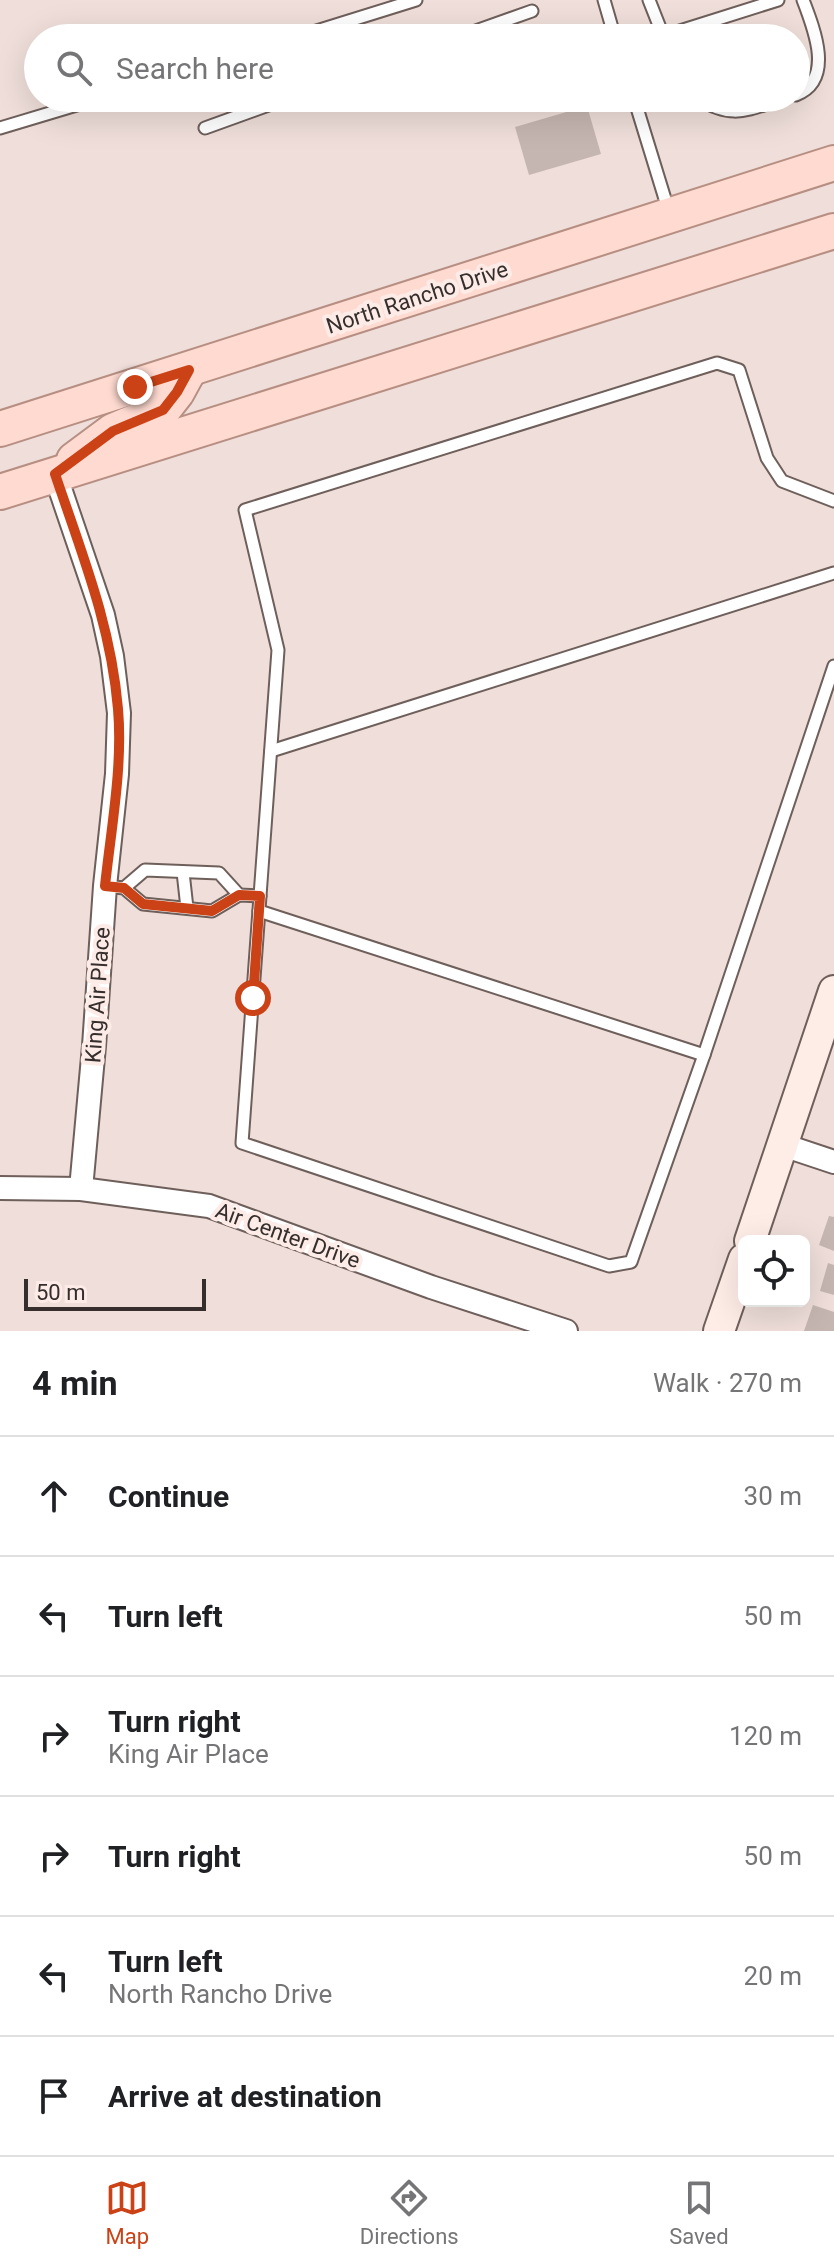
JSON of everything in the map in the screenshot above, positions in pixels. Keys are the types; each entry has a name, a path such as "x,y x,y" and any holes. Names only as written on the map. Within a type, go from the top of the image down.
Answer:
{"main road":[{"name":"North Rancho Drive","path":"0,429 834,163"},
{"path":"0,492 834,232"},
{"path":"55,474 113,431 163,410 189,370"},
{"path":"752,1235 834,991"},
{"path":"719,1331 738,1276"}],"street":[{"name":"King Air Place","path":"55,474 103,615 119,713 114,887 94,1046 81,1189"},
{"path":"783,1145 834,1162"},
{"name":"Air Center Drive","path":"0,1188 81,1189 209,1206 431,1287 566,1331"}],"lane":[{"path":"339,24 416,0"},
{"path":"604,0 611,24"},
{"path":"649,0 659,24"},
{"path":"704,24 778,0"},
{"path":"803,0 823,55 820,77 810,90"},
{"path":"495,24 532,11"},
{"path":"0,128 53,112"},
{"path":"205,128 249,112"},
{"path":"638,112 670,217"},
{"path":"834,501 782,481 767,458 739,370 717,363 245,510 278,650 242,1143 609,1266 631,1262 834,666"},
{"path":"271,751 834,573"},
{"path":"114,887 145,870 219,873 239,895"},
{"path":"183,872 187,908"},
{"path":"114,887 143,904 212,911 239,895 260,896"},
{"path":"259,911 704,1055"}],"building":[{"path":"566,112 589,112 601,154 529,175 515,127"},
{"path":"829,1216 834,1217 834,1251 819,1245"},
{"path":"828,1263 834,1265 834,1295 820,1291"},
{"path":"813,1305 834,1312 834,1331 804,1331"}],"route":[{"path":"135,387 189,370 163,410 113,431 55,474 103,615 119,713 117,774 105,886 124,888 143,904 212,911 239,895 260,896 253,998"}]}
